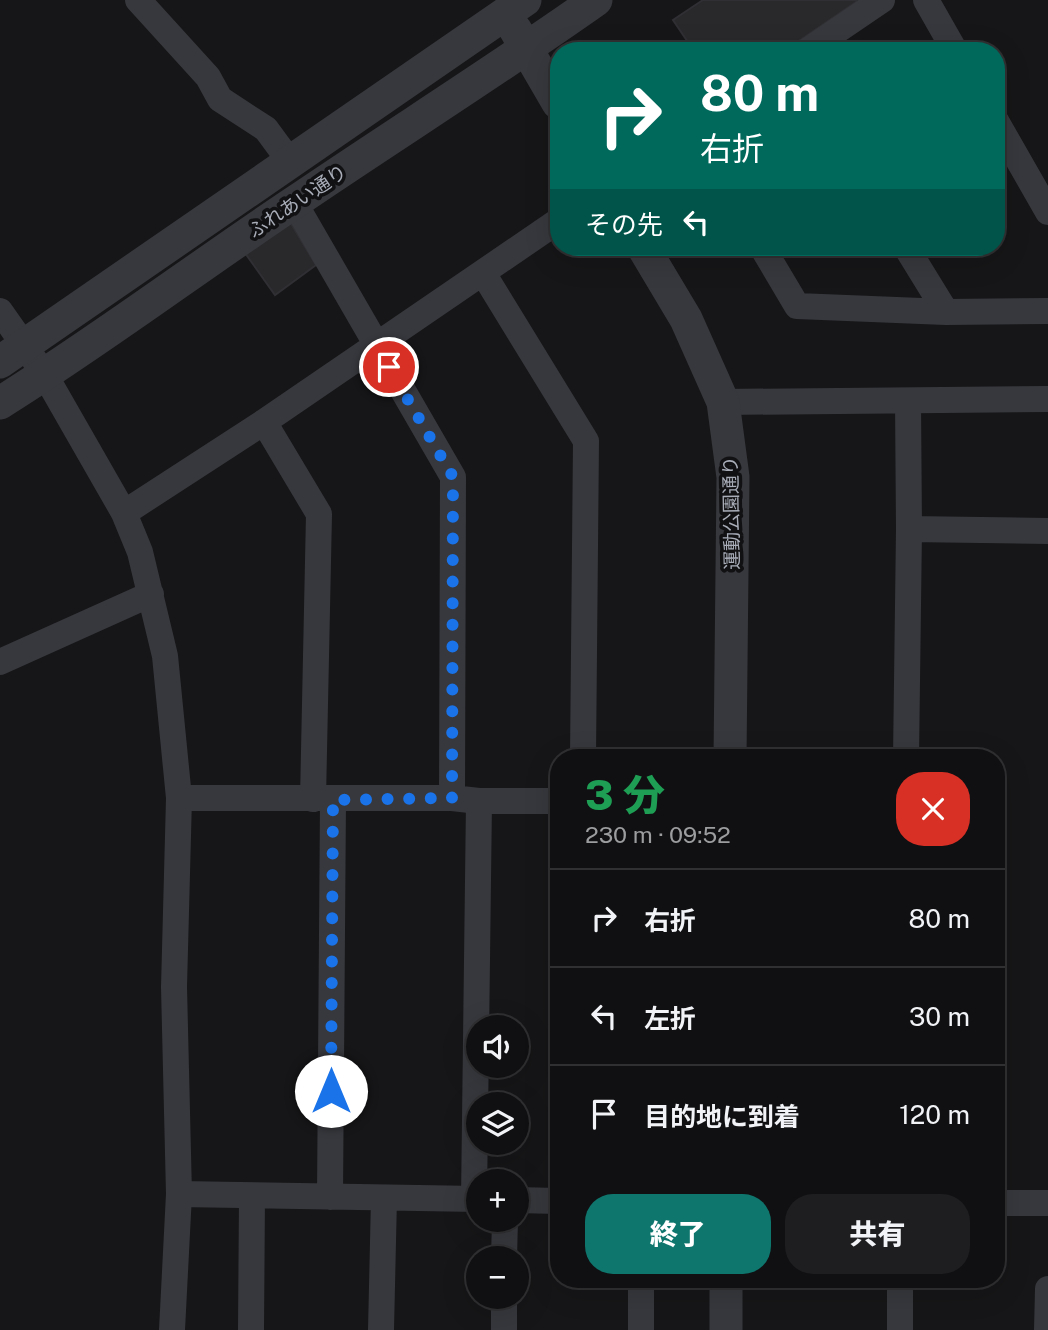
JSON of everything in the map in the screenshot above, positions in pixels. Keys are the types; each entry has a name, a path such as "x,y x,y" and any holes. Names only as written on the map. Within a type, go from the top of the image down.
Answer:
{"street":[{"path":"138,0 208,77 220,99 266,130 290,163"},
{"name":"ふれあい通り","path":"0,403 45,375 293,202 527,49 596,0"},
{"path":"820,42 881,0"},
{"path":"926,0 950,42"},
{"path":"510,4 527,49 550,89"},
{"name":"ふれあい通り","path":"13,354 290,163 510,4"},
{"path":"1005,137 1048,212"},
{"path":"293,202 453,477 452,798"},
{"path":"124,513 264,422 550,226"},
{"name":"運動公園通り","path":"648,256 686,319 723,402 733,477 730,749"},
{"path":"767,256 797,306 946,312 1048,311"},
{"path":"912,256 946,312"},
{"path":"483,273 586,441 583,749"},
{"path":"0,311 13,354 45,375 124,513 141,552 165,656 179,798 174,987 179,1194 172,1330"},
{"path":"723,402 1048,399"},
{"path":"906,749 908,401"},
{"path":"264,422 319,514 330,1197"},
{"path":"909,529 1048,531"},
{"path":"0,662 151,594"},
{"path":"179,798 452,798 479,801 550,801"},
{"path":"476,1169 479,801"},
{"path":"179,1194 466,1199"},
{"path":"251,1330 252,1196"},
{"path":"381,1330 384,1198"},
{"path":"529,1200 550,1201"},
{"path":"1005,1203 1048,1203"},
{"path":"641,1288 641,1330"},
{"path":"726,1288 726,1330"},
{"path":"900,1288 900,1330"},
{"path":"1047,1330 1048,1289"},
{"path":"504,1309 504,1330"}],"building":[{"path":"703,0 859,0 797,42 688,42 673,20"},
{"path":"290,222 316,265 275,295 245,253"}],"route":[{"path":"331,1091 333,800 452,798 453,477 389,367"}]}
